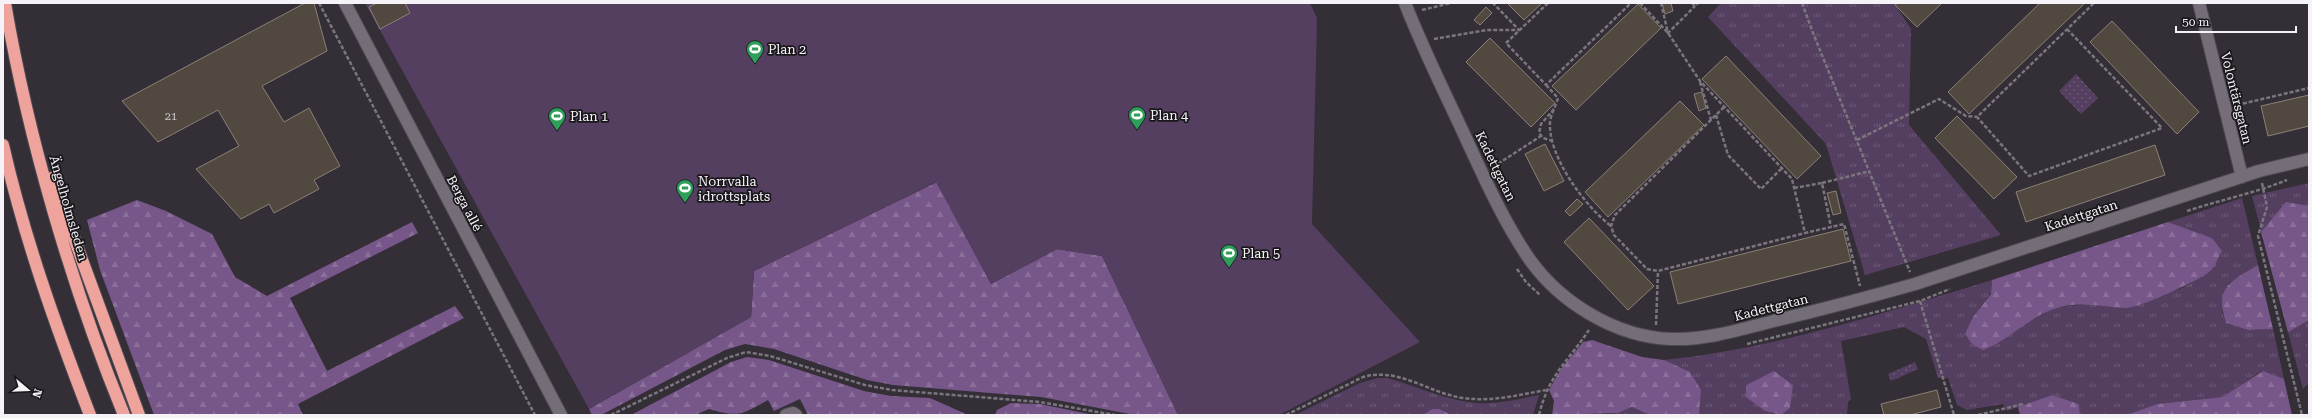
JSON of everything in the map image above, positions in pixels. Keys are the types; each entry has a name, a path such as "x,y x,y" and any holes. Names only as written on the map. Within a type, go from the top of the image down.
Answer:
{"highway":[{"name":"Ängelholmsleden","path":"5,3 27,109 54,210 77,284 124,415"},
{"path":"27,109 139,415"},
{"path":"3,145 30,242 62,343 90,415"}],"street":[{"name":"Berga allé","path":"345,3 562,415"},
{"name":"Volontärsgatan","path":"2199,3 2242,177"},
{"name":"Kadettgatan","path":"1407,8 1420,42 1483,174 1516,238 1531,261 1560,291 1581,308 1607,323 1656,338 1707,337 1864,298 1914,284 2259,171 2309,159"},
{"path":"786,415 793,413 796,415"}],"path":[{"path":"319,3 535,415"},
{"path":"1407,8 1451,3"},
{"path":"1493,3 1519,30"},
{"path":"1548,3 1506,43 1558,98 1550,121 1553,141 1569,177 1596,214 1611,226 1614,235 1647,269 1658,271 1844,224 1864,298"},
{"path":"1546,85 1631,3"},
{"path":"1640,3 1668,33 1700,81 1792,179 1805,233"},
{"path":"1660,3 1668,33"},
{"path":"1668,33 1694,4 1698,3"},
{"path":"1802,3 1914,284 1954,415"},
{"path":"1978,117 2094,3"},
{"path":"1857,140 1939,99 1966,116 1978,117 2029,176 2162,128 2067,29"},
{"path":"1420,42 1487,30 1519,30"},
{"path":"1700,81 1711,120"},
{"path":"2225,107 2309,88"},
{"path":"1611,226 1615,215 1724,107"},
{"path":"1541,136 1539,133 1541,124 1555,108"},
{"path":"1716,114 1728,155 1761,189 1782,168"},
{"path":"1483,174 1541,136"},
{"path":"1541,136 1553,141"},
{"path":"1794,188 1822,183 1870,171"},
{"path":"2259,171 2267,207 2258,236 2302,415"},
{"path":"1822,183 1831,227"},
{"path":"1656,338 1658,271"},
{"path":"1539,415 1546,390 1560,366 1589,330"},
{"path":"612,415 727,358 746,352 770,356 864,385 892,390 1040,402 1115,415"},
{"path":"1286,415 1363,377 1376,373 1399,376 1462,398 1499,399 1546,390"},
{"path":"1978,415 2024,404"}],"green space":[{"name":"Norrvalla idrottsplats","path":"365,3 1310,3 1317,18 1312,224 1420,342 1279,415 1178,415 1102,256 1057,249 991,284 936,182 754,271 751,317 589,409"},
{"path":"1721,3 1894,3 1911,29 1909,125 2001,235 1865,275 1826,144 1708,17"},
{"path":"2076,74 2098,98 2081,114 2059,91"},
{"path":"937,182 991,284 1057,249 1102,256 1178,415 1135,415 1041,397 893,385 867,380 774,349 745,344 725,350 601,415 592,415 589,409 751,317 754,271"},
{"path":"2309,183 2309,382 2303,389 2252,196"},
{"path":"2242,198 2258,265 2229,283 2222,312 2226,323 2248,330 2273,329 2284,379 2262,371 2222,397 2157,404 2126,415 2080,415 2079,404 2052,395 2007,411 2003,404 1967,410 1957,405 1948,378 1938,378 1926,339 1904,327 1841,341 1851,399 1848,402 1847,415 1781,415 1790,408 1774,371 1746,385 1765,411 1779,415 1699,415 1664,360 1748,347 1830,328 1992,280 1991,293 1973,317 2034,319 2054,308 2092,303 2128,308 2182,288 2210,271 2212,238 2168,222"},
{"path":"137,200 166,211 212,234 235,277 267,296 412,222 418,233 290,298 327,371 455,306 464,318 298,404 303,415 154,415 100,270 87,220"},
{"path":"2286,202 2309,206 2309,320 2288,332 2261,232"},
{"path":"2168,222 2212,238 2222,251 2211,270 2203,276 2181,287 2133,307 2126,308 2081,304 2063,306 2054,309 2036,318 2001,341 1983,350 1972,344 1965,334 1973,317 1991,294 1992,280"},
{"path":"2258,265 2273,329 2248,330 2226,323 2222,301 2227,286"},
{"path":"1592,340 1642,357 1664,360 1690,372 1701,390 1699,414 1650,415 1632,407 1618,413 1552,415 1554,401 1549,390 1561,369 1583,342"},
{"path":"747,357 769,360 864,391 891,396 930,398 968,415 808,415 800,399 774,411 768,400 752,409 734,414 709,409 695,415 631,415 731,362"},
{"path":"1915,362 1918,369 1891,381 1888,374"},
{"path":"1774,371 1793,385 1790,408 1781,415 1765,411 1746,397 1746,385"},
{"path":"2263,371 2284,379 2292,415 2126,415 2157,404 2222,397"},
{"path":"1378,378 1387,378 1399,381 1445,397 1468,402 1495,403 1539,395 1533,415 1452,415 1439,409 1432,409 1423,415 1297,414 1360,383"},
{"path":"2052,395 2079,404 2080,415 2020,415 2018,407"},
{"path":"1011,403 1040,404 1094,415 995,415 997,410"},
{"path":"1632,407 1650,415 1599,415 1618,413"},
{"path":"1432,409 1439,409 1452,415 1423,415"}],"building":[{"path":"305,3 314,3 327,51 262,86 284,122 309,108 340,166 314,180 319,189 274,213 269,204 241,219 196,169 239,146 218,110 158,142 122,101"},
{"path":"377,3 405,3 410,13 380,29 369,7"},
{"path":"1507,3 1542,3 1524,20"},
{"path":"1662,3 1671,3 1673,11 1665,14"},
{"path":"1898,3 1942,3 1917,27 1895,5"},
{"path":"2040,3 2085,3 1969,114 1948,92"},
{"path":"1638,4 1661,28 1576,110 1552,86"},
{"path":"1486,7 1492,13 1480,25 1474,20"},
{"path":"2112,21 2199,112 2177,134 2090,42"},
{"path":"1490,38 1555,103 1531,127 1466,62"},
{"path":"1726,56 1821,156 1797,179 1702,79"},
{"path":"1702,92 1706,108 1699,111 1694,94"},
{"path":"2309,95 2309,126 2268,136 2261,106"},
{"path":"1680,101 1704,125 1608,217 1585,192"},
{"path":"1957,116 2017,177 1994,199 1935,138"},
{"path":"1545,144 1564,181 1544,191 1525,154"},
{"path":"2155,145 2165,175 2026,222 2016,192"},
{"path":"1836,191 1841,213 1833,215 1827,193"},
{"path":"1577,199 1583,204 1570,216 1565,211"},
{"path":"1589,218 1654,286 1628,310 1564,242"},
{"path":"1843,229 1851,261 1678,304 1670,272"},
{"path":"1937,390 1941,407 1910,415 1884,415 1881,404"}],"place":[{"name":"Plan 2","path":"755,64"},
{"name":"Plan 4","path":"1137,130"},
{"name":"Plan 1","path":"557,131"},
{"name":"Norrvalla idrottsplats","path":"685,203"},
{"name":"Plan 5","path":"1229,268"}]}
